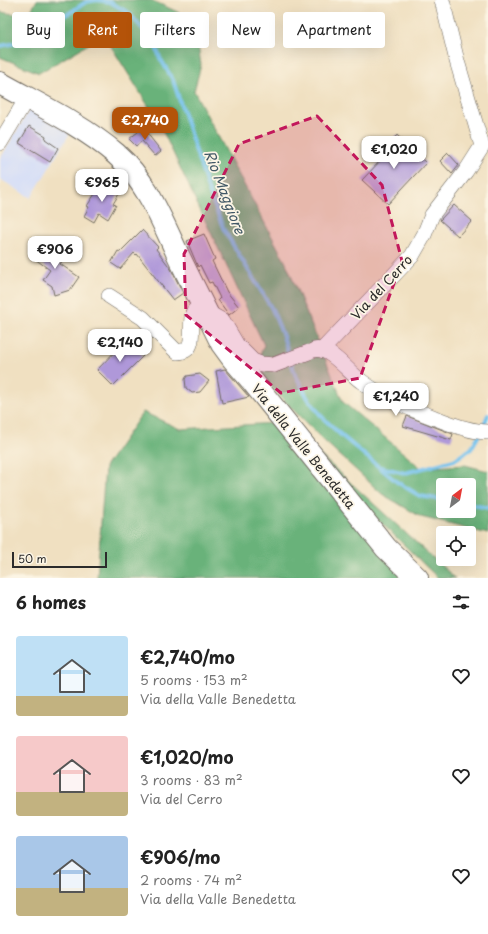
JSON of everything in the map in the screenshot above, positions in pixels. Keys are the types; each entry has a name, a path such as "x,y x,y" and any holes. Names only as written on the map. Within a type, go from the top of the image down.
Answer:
{"main road":[{"name":"Via della Valle Benedetta","path":"0,83 68,120 103,144 117,155 134,175 154,203 222,344 386,548 417,578"}],"street":[{"name":"Via del Cerro","path":"315,351 412,256 424,235 432,215 466,171 482,146 457,61 442,0"},
{"path":"0,143 27,98"},
{"path":"109,296 143,318 177,352 183,352 188,349 190,344 193,313 196,309 204,309 223,321 237,345 253,361 261,364 274,365 315,351 338,359 360,381 406,407 461,427 488,432"}],"highlighted area":[{"path":"317,116 382,185 402,261 360,378 281,393 186,315 184,254 239,144"}],"shaded area":[{"path":"30,109 70,133 31,198 0,179 0,159"}],"green space":[{"path":"37,0 151,0 178,12 140,12 140,48 198,48 201,65 194,91 286,263 343,402 421,468 465,465 488,471 488,534 476,531 476,526 456,526 421,517 382,494 320,437 254,370 264,345 159,123 112,48 132,48 132,12 73,12 73,48 82,48 39,73 0,57 0,12 12,14 12,48 65,48 65,12 30,12"},
{"path":"143,412 180,429 274,423 410,578 97,578 105,467"},
{"path":"318,453 436,561 436,566 442,566 455,578 438,578 369,511"}],"building":[{"path":"29,126 46,136 45,139 58,148 50,162 19,143"},
{"path":"143,128 161,151 155,156 142,141 136,146 129,139"},
{"path":"397,135 426,163 388,204 362,180 384,157 381,153"},
{"path":"448,153 459,165 452,174 440,161"},
{"path":"102,183 119,194 113,204 116,205 108,219 99,213 94,222 84,216 89,207 87,206"},
{"path":"454,205 472,221 458,236 440,220"},
{"path":"142,230 158,247 156,249 171,269 183,293 173,300 137,254 136,255 134,253 120,269 111,263 118,251 120,252"},
{"path":"204,234 215,259 212,261 227,292 239,307 229,315 218,300 220,298 212,282 209,283 200,265 198,267 187,241"},
{"path":"41,243 64,259 60,264 79,277 70,290 54,295 52,286 43,280 50,270 31,256"},
{"path":"126,340 143,356 113,386 97,370"},
{"path":"225,369 249,397 222,403 216,371"},
{"path":"200,374 209,381 200,392 192,393 186,388 185,379 187,376"},
{"path":"407,416 453,434 451,440 403,426"}],"waterway":[{"name":"Rio Maggiore","path":"0,46 22,42 40,29 86,2 97,0 110,2 129,13 155,44 160,58 173,80 208,189 224,230 272,309 283,336 295,374 307,397 322,417 342,436 397,482 420,496 436,499"},
{"path":"482,429 488,415"},
{"path":"380,467 405,473 454,460 471,449 479,435"},
{"name":"Rio Maggiore","path":"476,505 488,508"}]}
